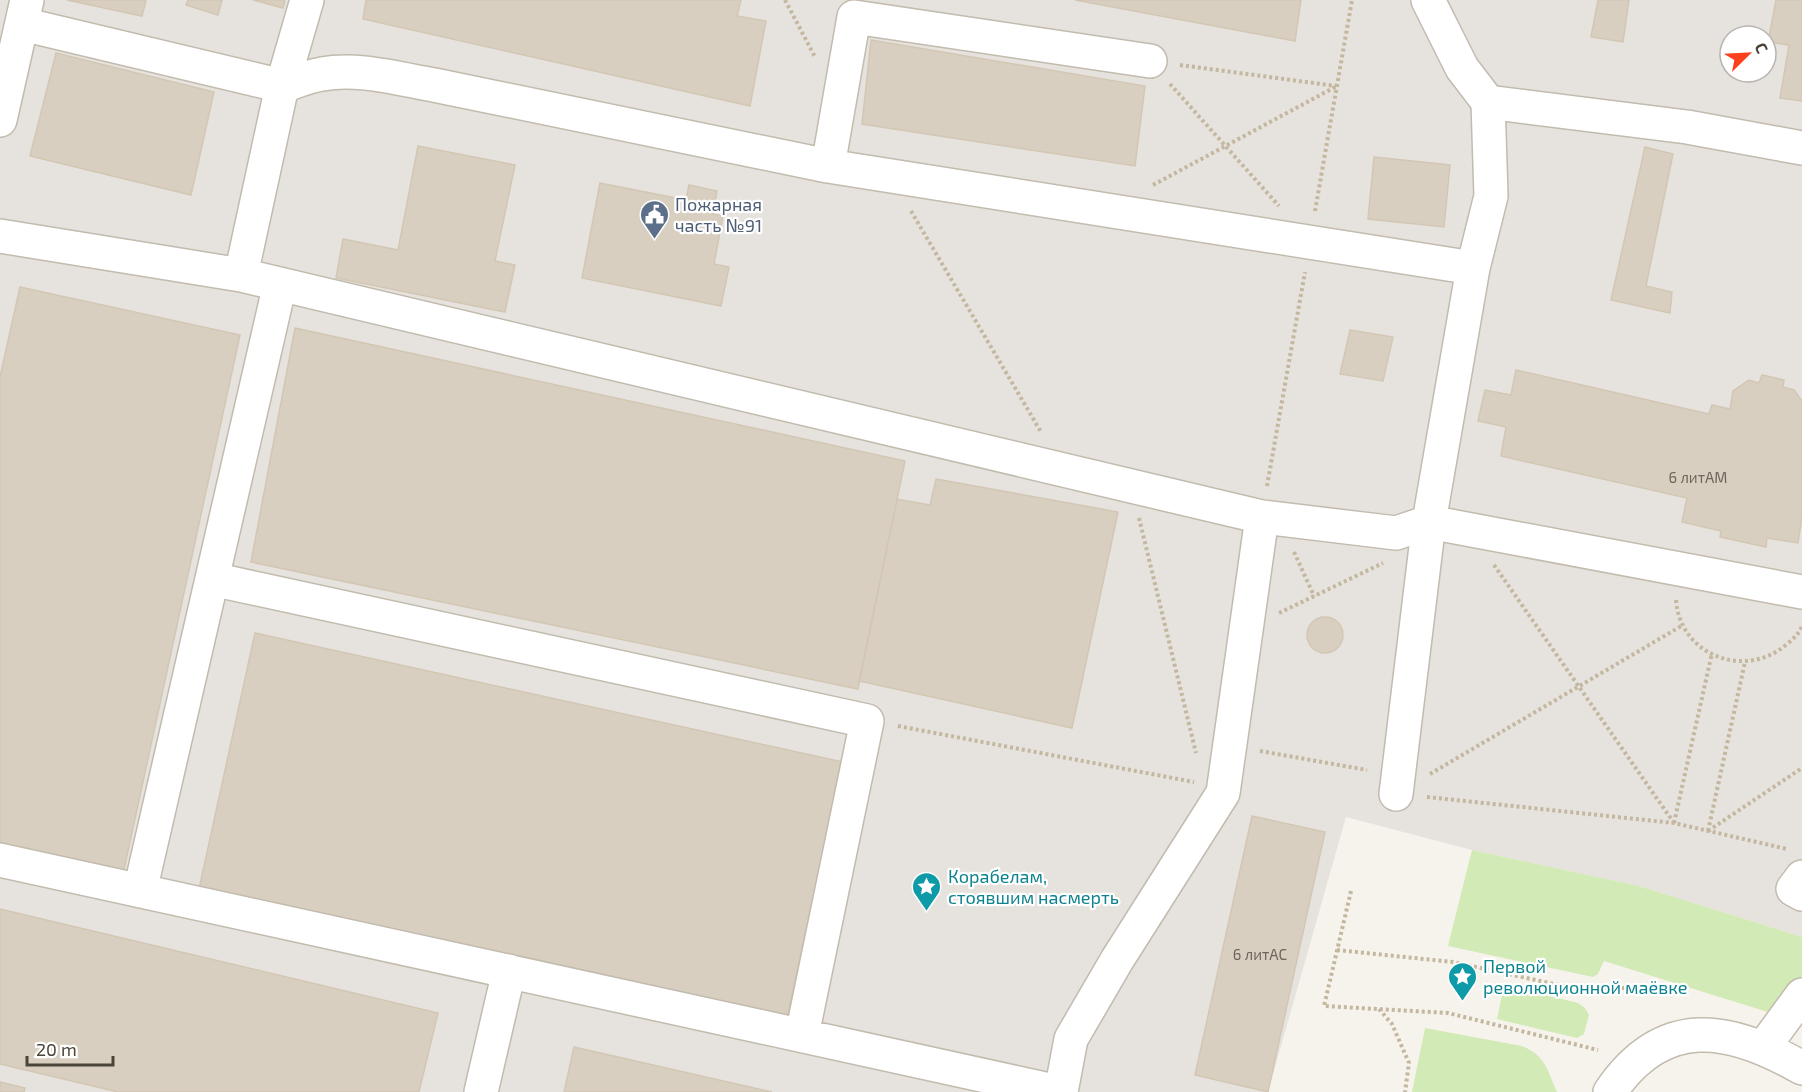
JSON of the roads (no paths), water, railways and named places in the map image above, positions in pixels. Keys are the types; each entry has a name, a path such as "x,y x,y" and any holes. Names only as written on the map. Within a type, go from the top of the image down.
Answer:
{"street":[{"path":"241,275 282,86 307,0"},
{"path":"1397,785 1427,532 1473,268 1491,196 1488,102 1462,68 1428,0"},
{"path":"0,120 24,12 282,86 323,74 353,72 434,84 890,176 1473,268"},
{"path":"828,165 854,17 1150,61"},
{"path":"1488,102 1687,127 1802,148"},
{"path":"0,236 241,275 1271,518 1396,533 1469,530 1802,592"},
{"path":"140,891 280,284"},
{"path":"0,860 1060,1092 1071,1039 1117,960 1223,793 1246,629 1271,518"},
{"path":"212,579 867,721 802,1035"},
{"path":"1797,864 1793,889 1802,894"},
{"path":"481,1092 509,972"},
{"path":"1763,1048 1802,995"},
{"path":"1610,1092 1636,1060 1655,1047 1673,1039 1691,1036 1719,1035 1744,1040 1802,1068"}],"place":[{"name":"Пожарная часть №91","path":"654,240"},
{"name":"Корабелам, стоявшим насмерть","path":"927,912"},
{"name":"Первой революционной маёвке","path":"1462,1002"}]}
